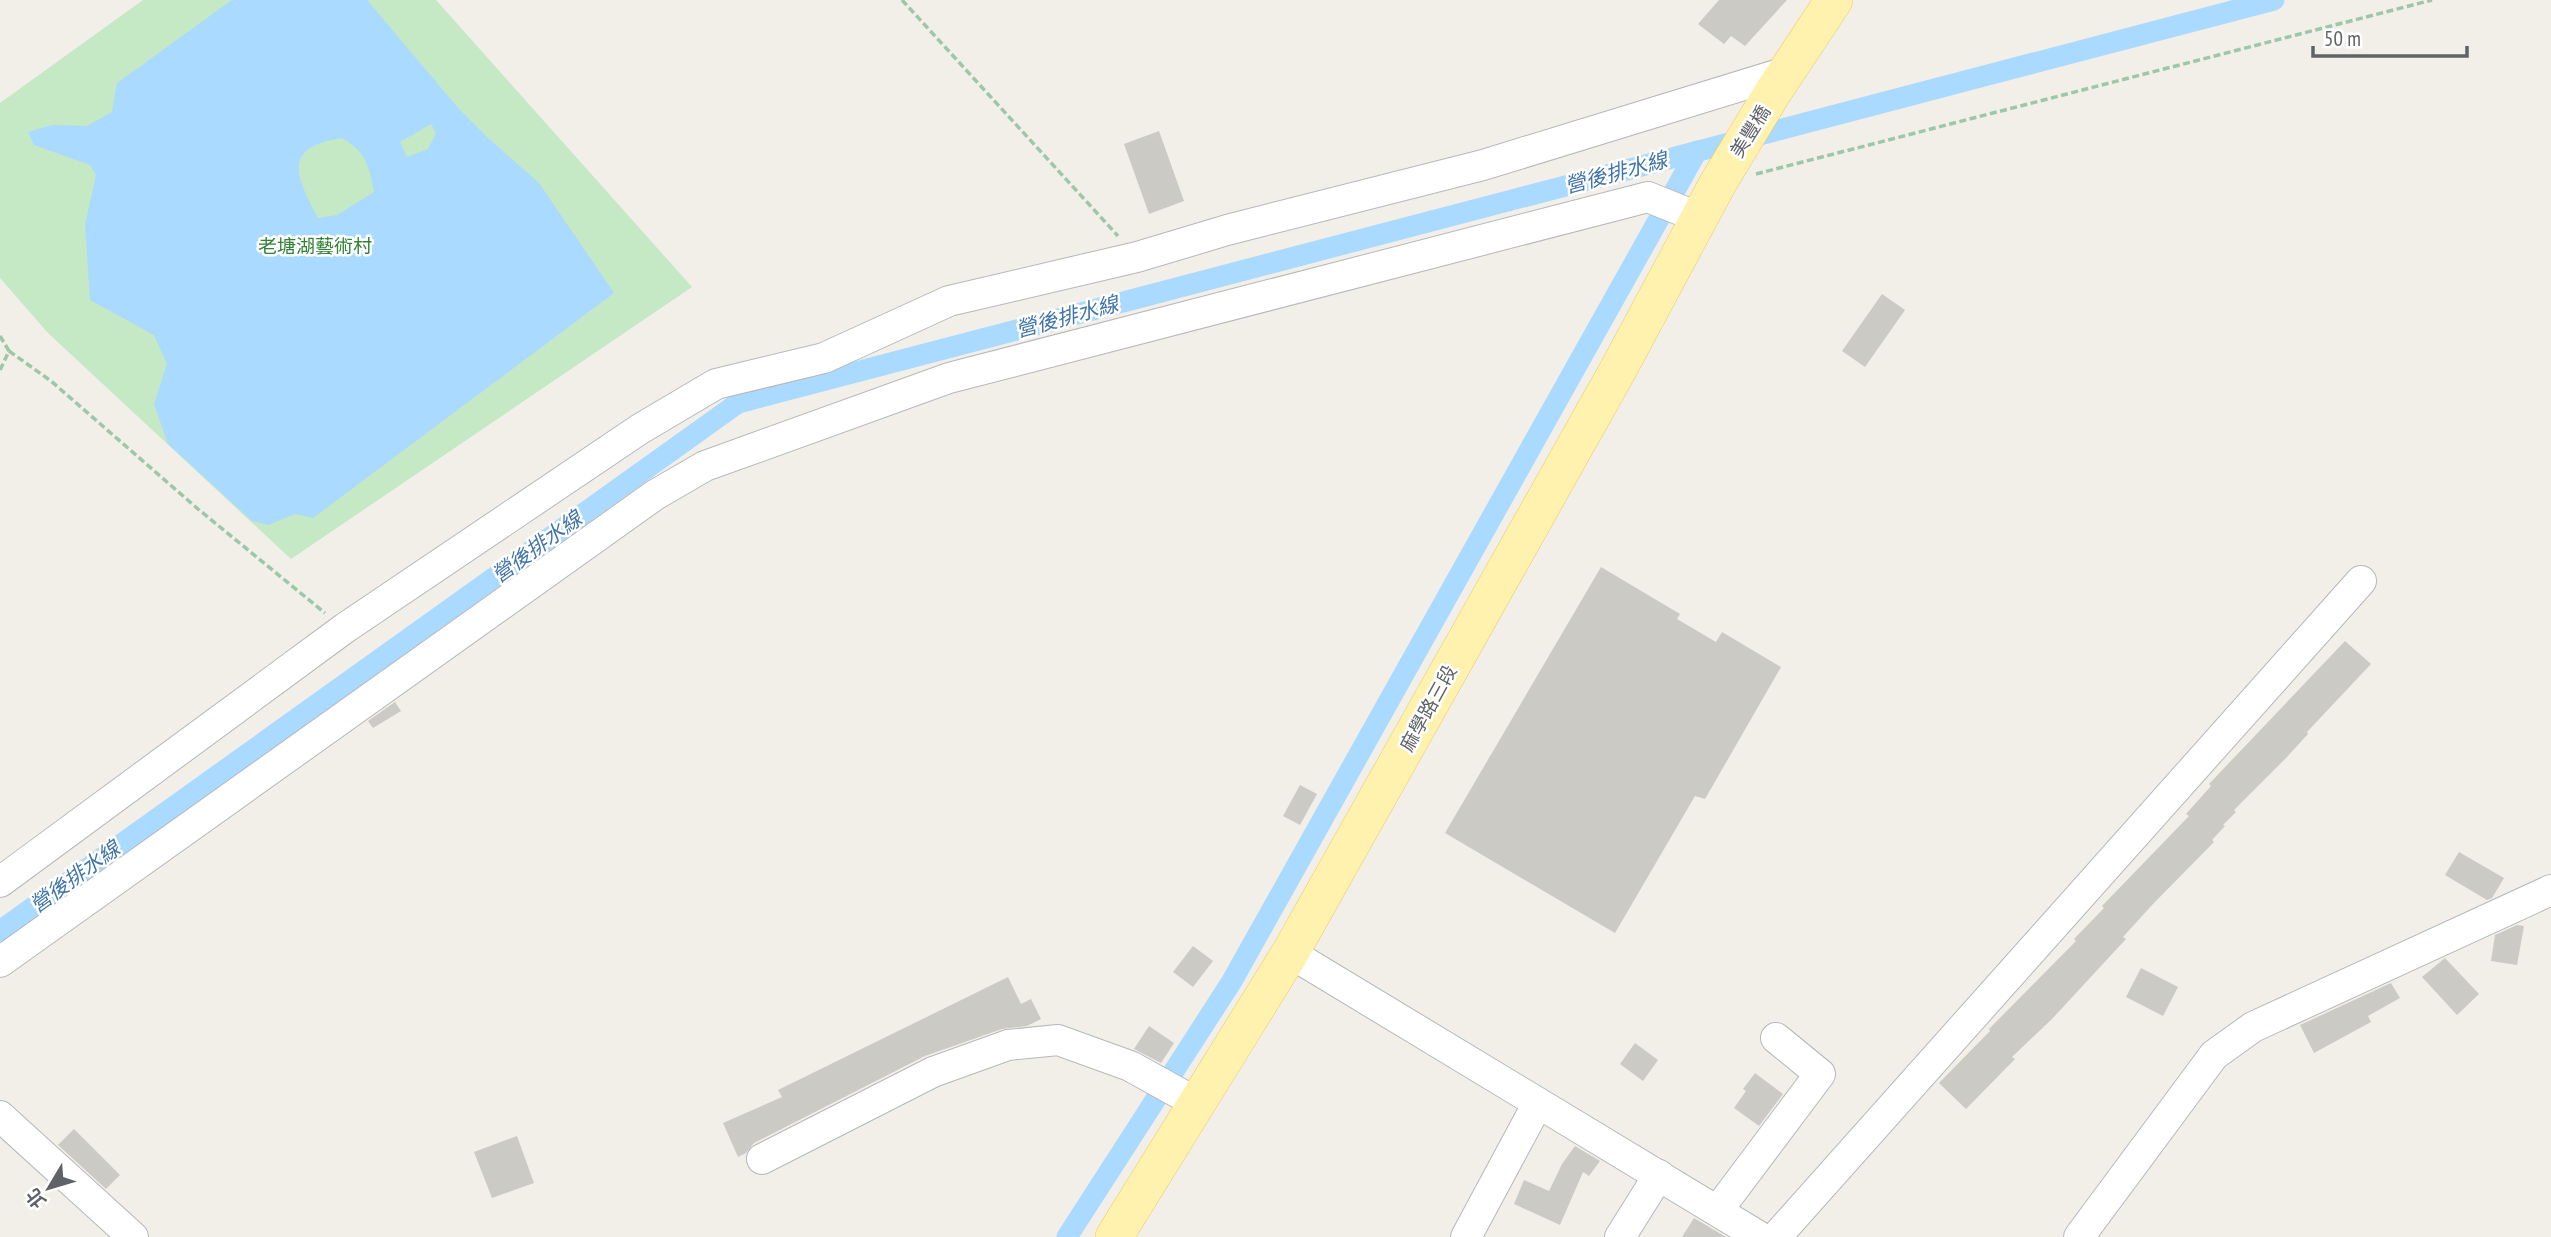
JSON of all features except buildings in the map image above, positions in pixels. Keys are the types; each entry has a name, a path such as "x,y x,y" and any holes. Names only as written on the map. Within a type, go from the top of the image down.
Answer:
{"main road":[{"name":"美豐橋","path":"1722,176 1834,0"},
{"name":"麻學路三段","path":"1114,1237 1290,953 1619,368 1722,176"}],"street":[{"path":"0,883 345,628 640,429 716,384 824,358 949,301 1137,257 1227,230 1483,165 1780,82"},
{"path":"0,962 655,495 705,466 949,378 1648,197 1700,218"},
{"path":"1776,1237 2361,582"},
{"path":"2079,1237 2214,1055 2253,1027 2551,890"},
{"path":"1290,953 1760,1237"},
{"path":"1718,1210 1820,1074 1776,1038"},
{"path":"762,1159 933,1072 1008,1045 1058,1040 1130,1066 1197,1103"},
{"path":"1466,1237 1538,1103"},
{"path":"0,1116 133,1237"},
{"path":"1620,1237 1660,1175"}],"path":[{"path":"902,0 1137,257"},
{"path":"1722,176 2025,106 2432,0"},
{"path":"0,336 9,351 51,381 198,509 345,628"},
{"path":"0,370 9,351"}],"green space":[{"name":"老塘湖藝術村","path":"143,0 436,0 692,287 291,559 48,333 0,278 0,103"}],"water":[{"name":"老塘湖藝術村","path":"232,0 367,0 459,109 539,183 614,293 313,518 295,514 268,525 252,521 168,444 154,404 167,364 154,335 90,300 85,225 96,175 90,165 34,145 28,132 52,125 87,126 112,112 117,83","holes":["431,124 436,133 428,149 407,157 400,142","342,138 365,160 374,192 337,215 318,218 304,189 299,166 302,156 309,149 323,142"]}],"waterway":[{"name":"營後排水線","path":"0,931 738,403 2274,0"},
{"path":"1067,1237 1232,981 1697,151"}]}
